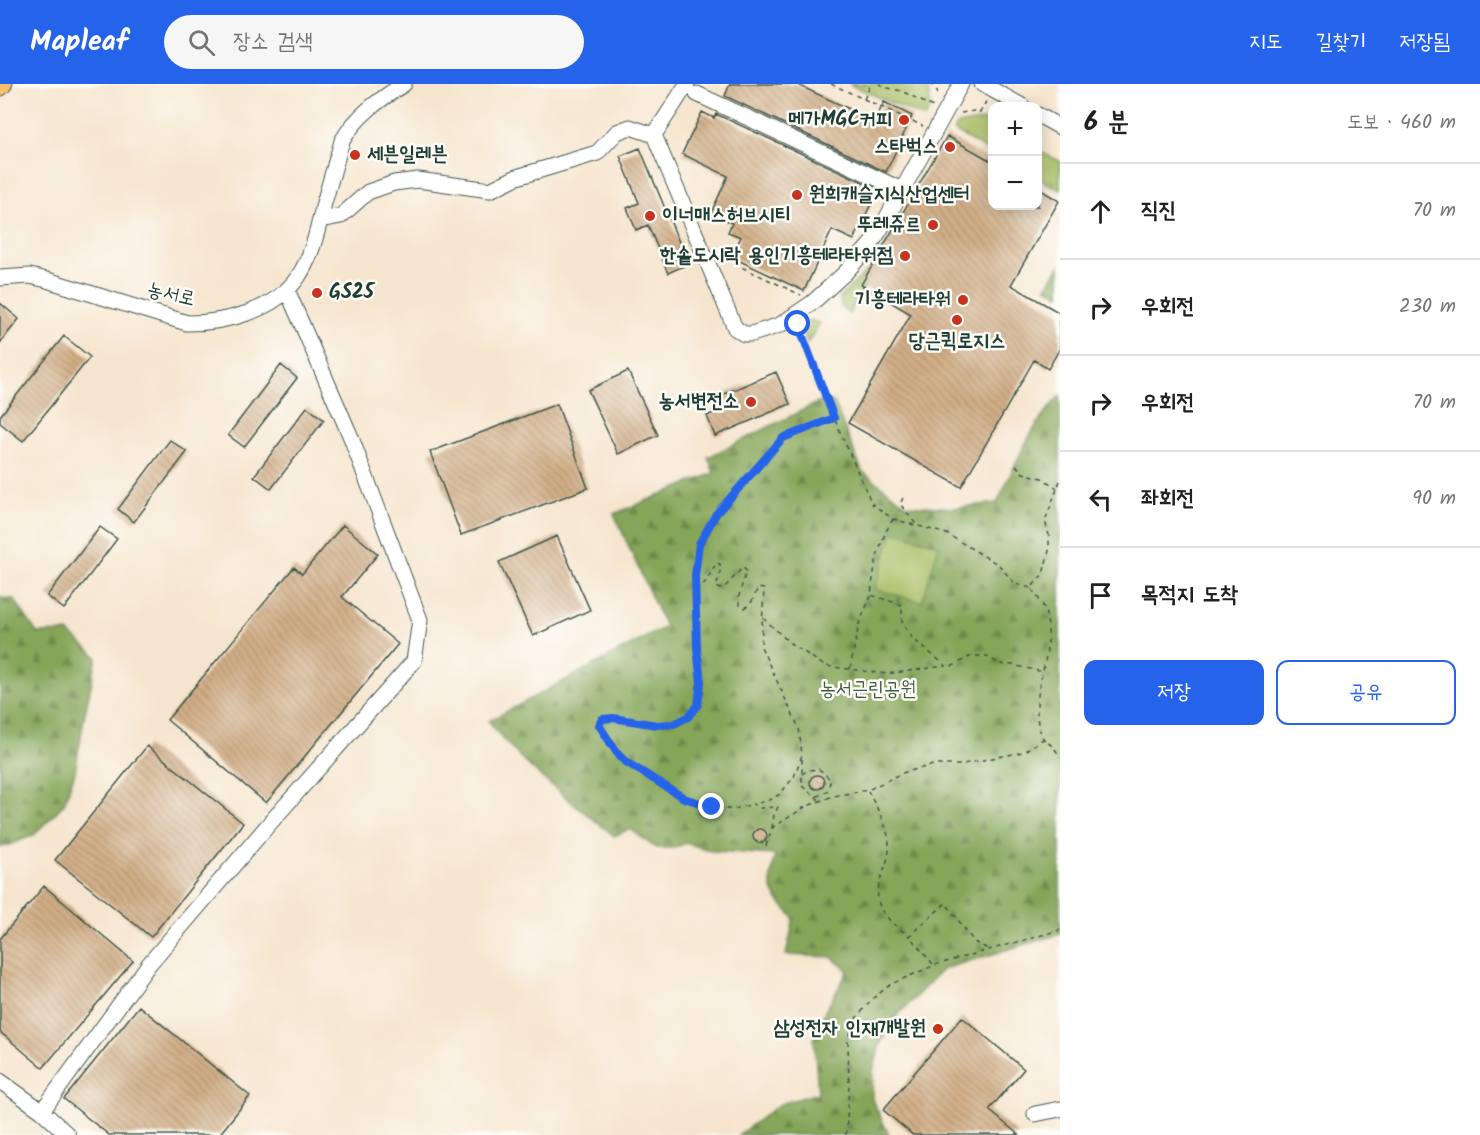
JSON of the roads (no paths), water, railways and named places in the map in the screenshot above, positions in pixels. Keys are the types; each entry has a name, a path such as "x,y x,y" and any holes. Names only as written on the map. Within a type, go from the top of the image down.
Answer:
{"street":[{"name":"농서로","path":"0,278 30,276 47,280 187,323 208,323 233,318 263,305 287,290 308,258 342,141 350,127 362,111 404,84"},
{"path":"320,219 341,216 368,192 394,183 418,180 489,190 517,177 597,153 617,132 630,127 654,135 735,328 744,334 761,332 780,325 830,288 871,244 961,84"},
{"path":"981,84 1015,102"},
{"path":"654,135 692,89 902,190"},
{"path":"1042,117 1060,127"},
{"path":"42,1111 149,964 269,824 414,661 420,620 350,435 287,290"},
{"path":"0,1081 42,1111 68,1135"},
{"path":"1035,1114 1060,1109"}],"place":[{"name":"메가MGC커피","path":"904,120"},
{"name":"스타벅스","path":"950,147"},
{"name":"세븐일레븐","path":"355,155"},
{"name":"원희캐슬지식산업센터","path":"797,195"},
{"name":"이너매스허브시티","path":"650,216"},
{"name":"뚜레쥬르","path":"933,225"},
{"name":"한솥도시락 용인기흥테라타워점","path":"905,256"},
{"name":"GS25","path":"317,293"},
{"name":"기흥테라타워","path":"963,300"},
{"name":"당근퀵로지스","path":"957,320"},
{"name":"농서변전소","path":"751,402"},
{"name":"삼성전자 인재개발원","path":"938,1029"}],"park label":[{"name":"농서근린공원","path":"868,690"}]}
